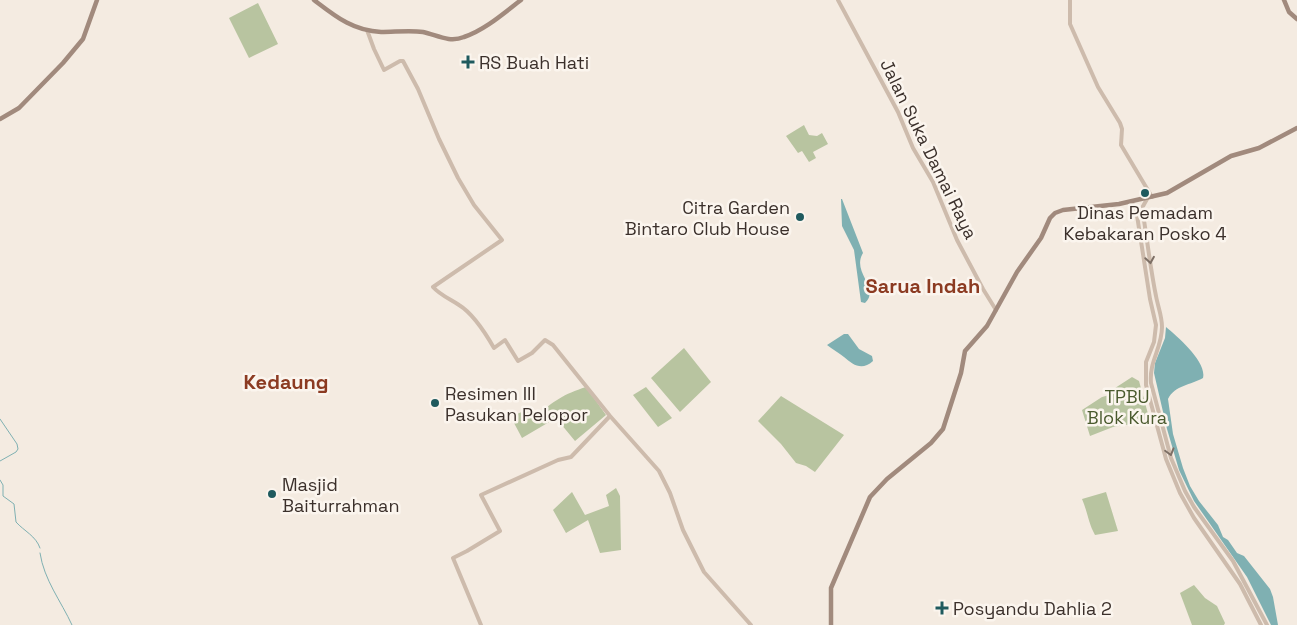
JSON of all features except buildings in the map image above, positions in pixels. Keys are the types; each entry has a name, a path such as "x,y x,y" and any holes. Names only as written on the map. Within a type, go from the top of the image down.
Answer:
{"main road":[{"path":"0,119 16,111 64,63 83,40 97,0"},
{"path":"314,0 342,21 366,30 421,32 452,40 462,38 481,28 521,0"},
{"path":"1284,0 1290,12 1297,20"},
{"path":"831,625 831,588 870,497 887,479 932,444 943,429 961,373 965,350 982,332 1017,272 1036,246 1050,218 1055,213 1063,210 1131,202 1171,191 1231,156 1259,148 1297,128"}],"street":[{"name":"Jalan Suka Damai Raya","path":"838,0 898,112 913,148 933,182 957,240 996,310"},
{"path":"1070,0 1069,18 1073,30 1098,87 1120,123 1121,145 1149,198 1142,208 1155,294 1162,325 1160,343 1151,365 1151,383 1177,474 1194,507 1233,561 1268,625"},
{"path":"366,30 384,70 403,61 418,89 458,178 474,204 502,240 432,287 461,306 486,334 494,348 506,340 518,361 532,353 545,340 553,345 610,416 659,471 670,493 683,530 704,572 751,625"},
{"path":"1131,202 1136,209 1156,325 1154,342 1146,362 1146,385 1166,459 1180,494 1194,518 1240,584 1261,625"},
{"path":"1136,209 1142,208"},
{"path":"481,625 453,558 500,531 481,495 558,460 571,457 610,416"}],"green space":[{"path":"258,3 278,44 249,58 229,18"},
{"path":"804,125 809,135 817,136 822,133 828,144 813,152 816,158 809,162 802,151 798,153 786,136"},
{"path":"684,348 711,382 680,412 651,378"},
{"name":"TPBU Blok Kura","path":"1132,377 1139,381 1150,421 1113,427 1090,436 1082,410 1102,397 1113,394 1112,390"},
{"path":"586,387 606,415 575,441 556,418 522,438 514,423 515,415 526,410 536,417 559,399 571,392"},
{"path":"646,387 672,418 658,427 633,395"},
{"path":"781,396 844,435 815,472 806,466 796,463 781,444 758,421"},
{"path":"616,488 620,496 621,550 600,553 588,520 566,533 553,510 572,492 585,515 609,506 606,495"},
{"path":"1106,492 1118,531 1095,535 1082,499"},
{"path":"1194,585 1205,598 1217,606 1225,623 1224,625 1192,625 1180,593"}],"water":[{"path":"841,199 863,253 860,267 870,291 865,303 861,302 854,250 842,226"},
{"path":"1166,327 1196,357 1203,372 1203,378 1179,388 1168,399 1173,434 1183,468 1190,486 1218,525 1223,537 1228,540 1237,553 1244,556 1270,589 1278,625 1271,625 1247,577 1194,501 1179,470 1154,373 1155,363 1165,338"},
{"path":"844,334 848,334 859,349 872,356 873,361 865,366 858,366 827,345"}],"waterway":[{"path":"0,419 17,444 18,449 0,461"},
{"path":"0,480 3,485 3,496 14,504 16,522 33,537 40,548"},
{"path":"40,553 45,572 72,625"}],"place":[{"name":"RS Buah Hati","path":"468,62"},
{"name":"Dinas Pemadam Kebakaran Posko 4","path":"1145,193"},
{"name":"Citra Garden Bintaro Club House","path":"800,217"},
{"name":"Resimen III Pasukan Pelopor","path":"435,403"},
{"name":"Masjid Baiturrahman","path":"272,494"},
{"name":"Posyandu Dahlia 2","path":"942,608"}],"district":[{"name":"Sarua Indah","path":"923,286"},
{"name":"Kedaung","path":"286,382"}]}
